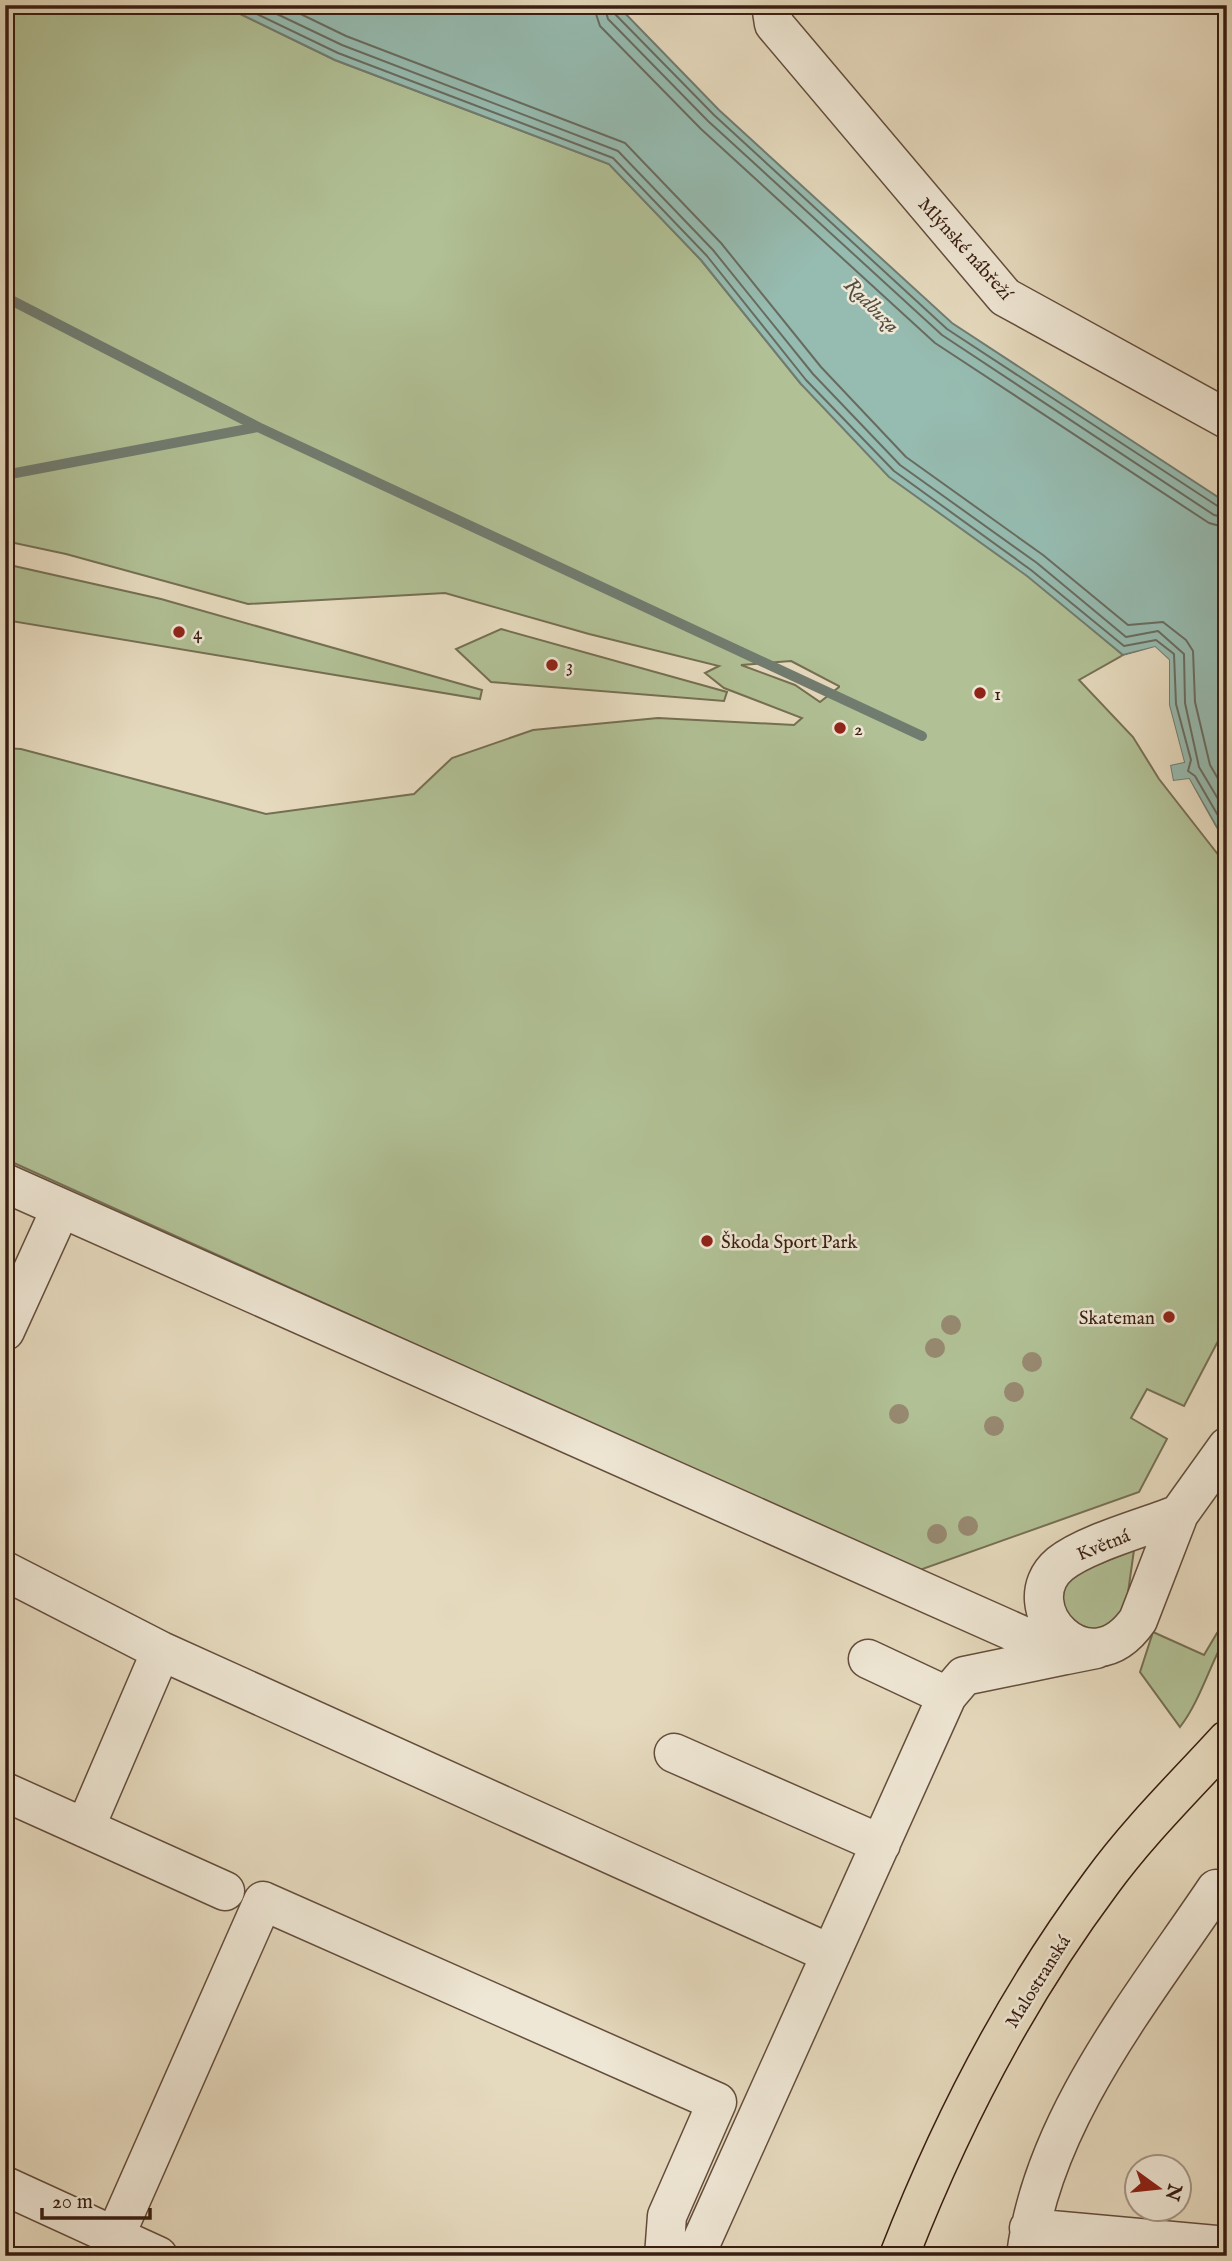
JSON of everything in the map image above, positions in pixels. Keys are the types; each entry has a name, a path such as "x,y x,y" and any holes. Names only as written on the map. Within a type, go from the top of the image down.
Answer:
{"main road":[{"name":"Malostranská","path":"899,2256 930,2176 1007,2027 1053,1953 1109,1873 1227,1740"}],"street":[{"name":"Mlýnské nábřeží","path":"771,5 774,24 1005,298 1227,419"},
{"path":"5,1183 1081,1652"},
{"path":"5,1331 61,1208"},
{"path":"695,2256 947,1696 964,1676 1113,1645 1128,1635 1138,1620 1179,1514 1227,1447"},
{"name":"Květná","path":"1081,1652 1078,1646 1063,1638 1050,1622 1045,1603 1047,1583 1058,1566 1074,1555 1179,1514"},
{"path":"5,1571 161,1651 831,1954"},
{"path":"85,1828 161,1651"},
{"path":"868,1659 947,1696"},
{"path":"674,1753 881,1843"},
{"path":"5,1792 225,1891"},
{"path":"1216,1889 1095,2069 1043,2177 1028,2242 1227,2246"},
{"path":"115,2236 263,1901 717,2102 667,2216 664,2256"},
{"path":"5,2186 158,2256"}],"green space":[{"path":"5,5 222,5 335,60 609,164 701,260 801,384 1123,655 1079,680 1133,737 1159,779 1227,866 1227,1324 1184,1406 1147,1389 1131,1418 1167,1439 1139,1492 917,1571 5,1159 5,748 21,749 266,814 414,794 452,758 533,730 658,718 794,725 802,718 724,688 705,673 719,666 589,634 445,593 248,604 66,554 5,541","holes":["791,661 839,686 820,702 795,685 741,665"]},
{"name":"4","path":"5,564 161,599 482,690 480,699 5,620"},
{"name":"3","path":"501,629 727,692 724,701 491,682 456,649"},
{"path":"1134,1550 1125,1614 1095,1634 1063,1616 1061,1588 1069,1576"},
{"path":"1153,1632 1204,1655 1217,1633 1226,1636 1193,1707 1180,1727 1140,1672"}],"water":[{"name":"Radbuza","path":"222,5 617,5 719,110 952,323 1227,503 1227,845 1189,779 1173,781 1170,765 1184,762 1169,705 1169,660 1155,647 1123,655 1027,576 889,477 801,384 701,260 609,164 335,60"}],"pier":[{"path":"1155,647 1169,660 1169,705 1184,762 1170,765 1173,781 1189,779 1227,848 1186,783 1169,782 1167,763 1180,760 1166,706 1165,661 1154,650 1120,657"}],"waterway":[{"path":"5,297 258,427"},
{"path":"5,475 258,427 922,736"}],"place":[{"name":"4","path":"179,632"},
{"name":"3","path":"552,665"},
{"name":"1","path":"980,693"},
{"name":"2","path":"840,728"},
{"name":"Škoda Sport Park","path":"707,1241"},
{"name":"Skateman","path":"1169,1317"}]}
